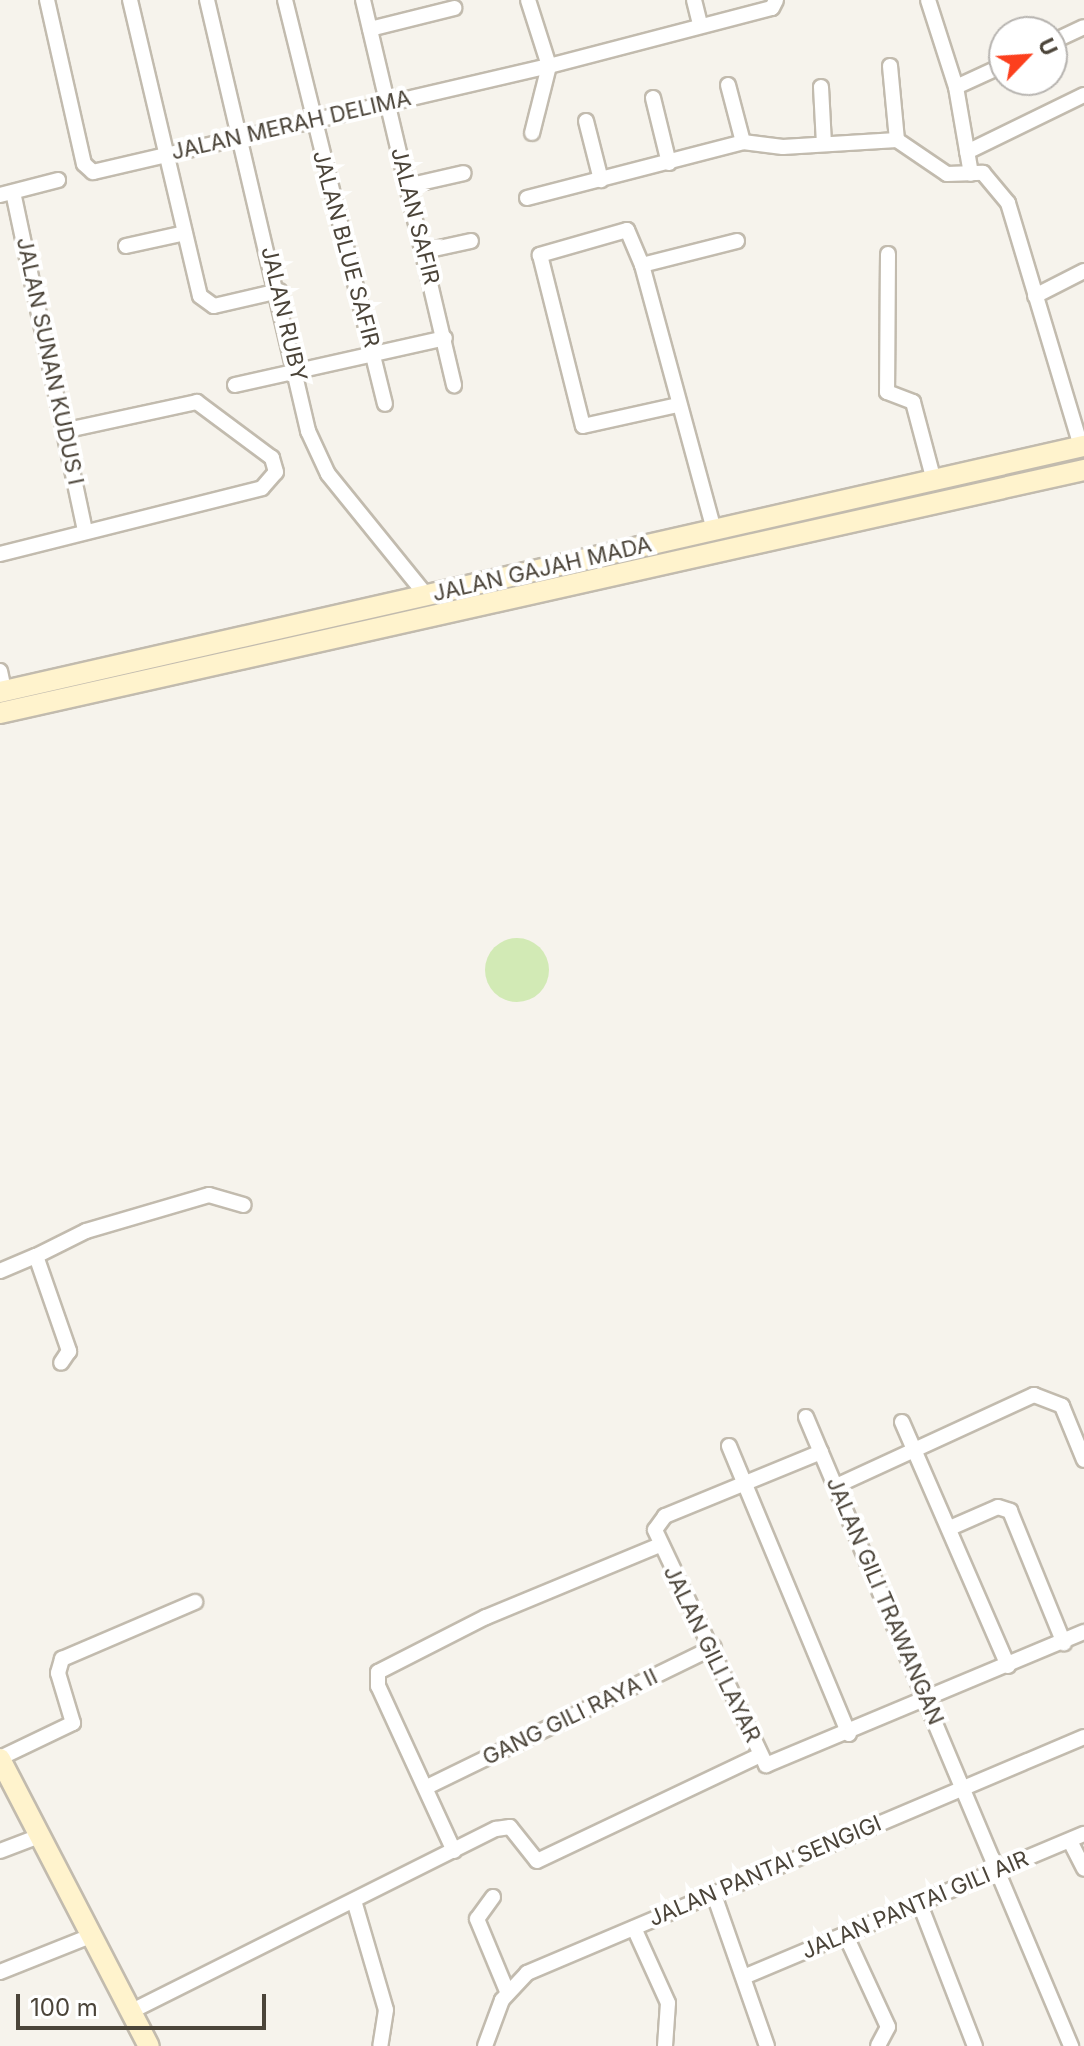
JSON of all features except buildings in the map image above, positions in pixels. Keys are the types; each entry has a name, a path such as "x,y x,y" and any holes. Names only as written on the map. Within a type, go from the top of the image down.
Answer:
{"main road":[{"name":"JALAN GAJAH MADA","path":"1,684 105,667 1083,446"},
{"name":"JALAN GAJAH MADA","path":"0,713 1084,470"},
{"path":"776,516 781,538"},
{"path":"105,667 109,689"},
{"path":"0,1759 149,2046"}],"street":[{"name":"JALAN MERAH DELIMA","path":"47,0 86,170 167,155 549,66 700,24 772,8 776,0"},
{"path":"130,0 185,233 205,304 279,291"},
{"name":"JALAN RUBY","path":"207,0 279,291 308,431 328,474 426,595"},
{"name":"JALAN BLUE SAFIR","path":"285,0 385,404"},
{"name":"JALAN SAFIR","path":"363,0 425,251 454,385"},
{"path":"528,0 549,66 532,133"},
{"path":"694,0 700,24"},
{"path":"928,0 956,87 971,174"},
{"path":"370,29 454,8"},
{"path":"890,66 897,140"},
{"path":"956,87 988,72"},
{"path":"728,85 743,142"},
{"path":"821,87 824,144"},
{"path":"967,152 1084,95"},
{"path":"653,98 669,163"},
{"path":"586,121 601,180"},
{"path":"527,198 743,142 824,144 897,140 947,174 990,177 1005,195 1083,446"},
{"path":"407,186 464,173"},
{"path":"6,193 58,180"},
{"name":"JALAN SUNAN KUDUS I","path":"6,193 67,430 85,531"},
{"path":"678,405 583,426 540,255 627,230 642,265 714,530"},
{"path":"126,246 185,233"},
{"path":"425,251 471,241"},
{"path":"642,265 737,241"},
{"path":"888,254 887,392 913,402 934,481"},
{"path":"1035,296 1084,271"},
{"path":"235,385 372,351 445,338"},
{"path":"0,554 262,488 275,475 272,458 197,402 67,430"},
{"path":"0,1271 86,1231 209,1195 244,1205"},
{"path":"36,1256 69,1351 61,1363"},
{"path":"836,1486 1039,1395 1062,1406 1084,1460"},
{"name":"JALAN GILI TRAWANGAN","path":"806,1417 1071,2046"},
{"path":"902,1422 1008,1666"},
{"path":"729,1446 849,1734"},
{"path":"745,1483 821,1452"},
{"name":"JALAN GILI LAYAR","path":"745,1483 665,1516 655,1530 714,1647 760,1755 772,1766 1084,1632"},
{"path":"950,1528 998,1507 1010,1511 1064,1643"},
{"path":"454,1851 378,1686 382,1667 660,1545"},
{"path":"0,1759 73,1723 58,1673 62,1659 195,1602"},
{"name":"GANG GILI RAYA II","path":"427,1787 714,1647"},
{"name":"JALAN PANTAI SENGIGI","path":"507,1991 527,1973 1084,1737"},
{"path":"132,2011 355,1904 507,1826 537,1861 760,1755"},
{"name":"JALAN PANTAI GILI AIR","path":"746,1976 921,1907 998,1868 1084,1834"},
{"path":"0,1851 42,1835"},
{"path":"1070,1841 1084,1869"},
{"path":"713,1892 767,2038 777,2046"},
{"path":"485,2046 507,1991 477,1922 480,1907 493,1897"},
{"path":"355,1904 386,2010 380,2046"},
{"path":"921,1907 975,2046"},
{"path":"634,1928 668,2003 665,2046"},
{"path":"0,1972 93,1935"},
{"path":"846,1936 888,2027 878,2046"}],"green space":[{"path":"517,938 529,940 540,947 547,958 547,982 540,993 529,1000 517,1002 505,1000 494,993 487,982 485,970 487,958 494,947 505,940"}]}
